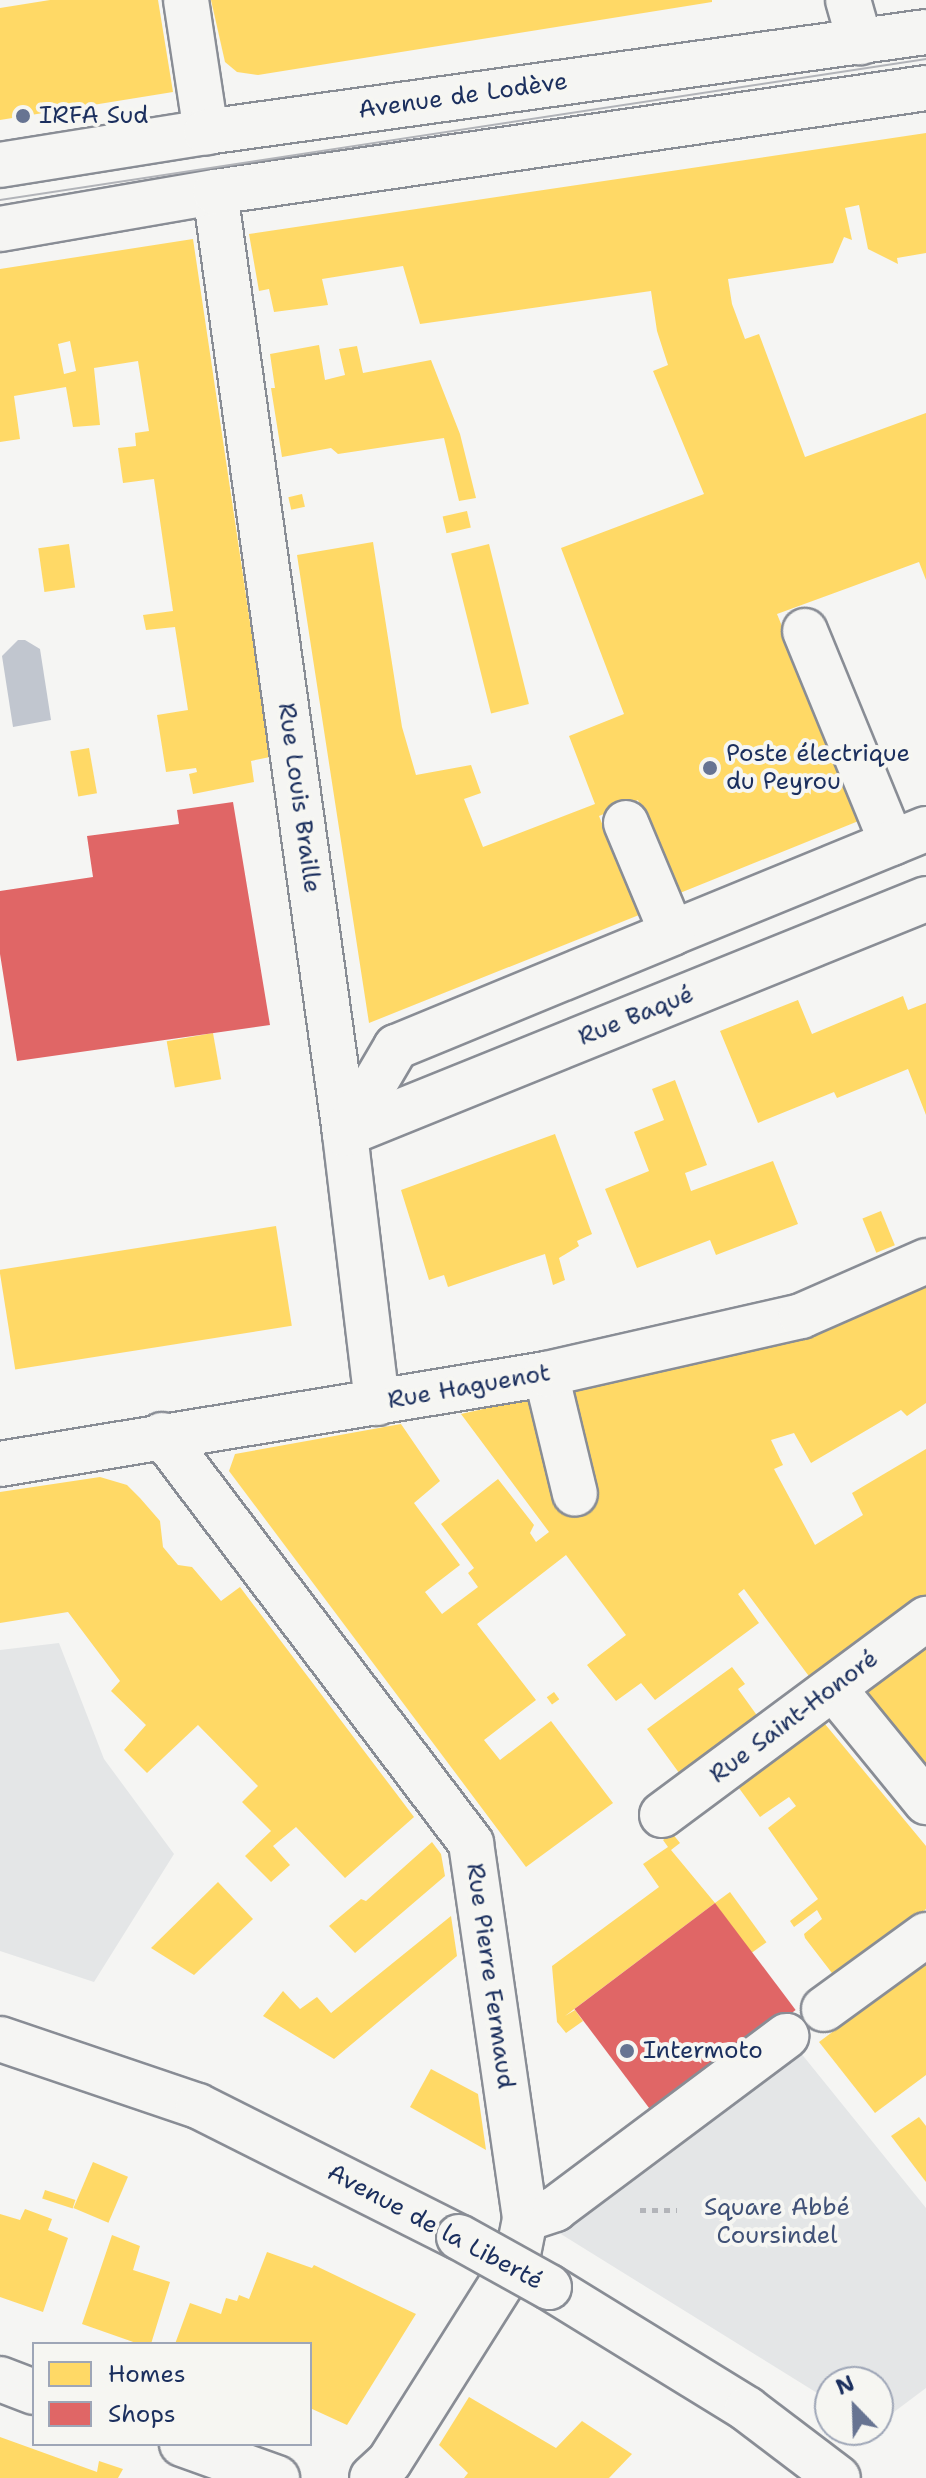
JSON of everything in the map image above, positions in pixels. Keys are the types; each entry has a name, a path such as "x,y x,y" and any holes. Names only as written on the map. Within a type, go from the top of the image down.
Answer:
{"street":[{"path":"186,0 206,132"},
{"path":"848,0 860,42"},
{"name":"Avenue de Lodève","path":"0,165 206,132 926,32"},
{"path":"0,229 215,192 926,88"},
{"name":"Rue Louis Braille","path":"215,192 345,1134 377,1403"},
{"path":"345,1134 396,1047 909,836 805,631"},
{"path":"626,823 672,933"},
{"name":"Rue Baqué","path":"345,1134 926,899"},
{"name":"Rue Haguenot","path":"0,1464 546,1374 801,1316 926,1261"},
{"path":"546,1374 575,1494"},
{"name":"Rue Pierre Fermaud","path":"162,1435 471,1843 525,2219 517,2259 389,2462 372,2478"},
{"name":"Rue Saint-Honoré","path":"662,1815 926,1619"},
{"path":"834,1689 926,1802"},
{"path":"824,2009 926,1935"},
{"path":"525,2219 555,2209 786,2036"},
{"name":"Avenue de la Liberté","path":"0,2039 198,2106 459,2237 549,2287 747,2409 838,2478"},
{"path":"0,2379 32,2391"},
{"path":"188,2446 277,2478"}],"green space":[{"path":"59,1643 104,1759 174,1854 94,1982 0,1951 0,1650"},
{"name":"Square Abbé Coursindel","path":"796,2047 926,2208 926,2388 894,2412 894,2366 814,2366 814,2391 556,2231"}],"shaded area":[{"path":"18,640 25,640 40,649 51,720 13,727 2,656"}],"building: Homes":[{"path":"50,0 158,0 173,92 0,120 0,8"},
{"path":"211,0 712,2 258,75 237,72 225,62"},
{"path":"926,133 926,253 897,258 898,264 868,249 859,205 845,208 852,240 844,237 833,263 728,279 732,304 745,339 759,334 805,457 926,413 926,580 919,562 777,614 861,820 675,895 638,800 599,816 639,915 369,1023 297,555 373,542 402,727 416,775 471,765 481,793 464,799 483,847 595,804 569,736 624,714 561,548 704,494 653,371 668,365 657,331 651,291 420,324 403,266 322,279 328,305 274,312 269,289 259,291 249,234"},
{"path":"193,239 270,757 251,761 254,782 193,794 189,774 197,772 196,768 166,772 157,715 188,710 175,627 146,630 143,615 173,611 154,479 123,483 118,448 136,446 135,433 149,431 138,361 94,368 100,425 73,427 66,387 14,396 20,439 0,442 0,269","holes":["70,341 76,371 64,374 58,344"]},
{"path":"319,345 325,380 345,375 339,349 357,346 363,373 431,360 460,434 476,498 459,501 444,438 338,454 331,448 282,457 271,388 275,388 270,354"},
{"path":"302,494 305,507 291,510 288,497"},
{"path":"467,511 471,528 446,533 443,517"},
{"path":"69,544 75,588 44,592 38,548"},
{"path":"489,544 529,704 491,714 451,553"},
{"path":"89,748 97,793 78,797 70,751"},
{"path":"903,996 908,1010 926,1003 926,1115 908,1069 837,1098 834,1092 758,1123 720,1031 798,1000 812,1034"},
{"path":"213,1033 221,1079 175,1087 167,1041"},
{"path":"675,1080 707,1165 685,1173 691,1191 773,1161 798,1224 716,1255 710,1240 637,1268 605,1189 649,1171 634,1132 664,1120 652,1089"},
{"path":"555,1134 592,1234 577,1241 579,1246 559,1258 565,1280 553,1285 545,1254 448,1287 444,1275 429,1280 401,1190"},
{"path":"881,1211 895,1245 876,1253 862,1218"},
{"path":"276,1226 292,1326 15,1370 0,1270"},
{"path":"926,1282 926,1403 907,1416 901,1410 811,1463 794,1433 771,1440 783,1465 774,1469 815,1545 863,1515 852,1493 926,1449 926,1598 814,1683 744,1589 738,1594 759,1623 655,1700 641,1683 616,1701 587,1665 626,1635 566,1555 477,1624 536,1700 484,1740 500,1760 551,1721 613,1803 526,1867 229,1471 235,1454 401,1424 440,1481 414,1503 460,1565 425,1592 442,1614 478,1587 468,1573 474,1568 441,1524 498,1479 534,1525 530,1533 536,1542 549,1532 461,1414 563,1391"},
{"path":"100,1477 127,1485 140,1498 160,1521 163,1547 178,1565 192,1567 221,1601 240,1587 414,1817 345,1878 296,1827 273,1846 290,1865 271,1882 245,1856 271,1831 242,1802 258,1786 198,1725 147,1773 124,1750 146,1725 111,1691 120,1681 68,1612 0,1623 0,1492"},
{"path":"926,1640 926,1766 862,1688"},
{"path":"732,1667 745,1684 738,1689 761,1721 682,1777 647,1729"},
{"path":"554,1692 559,1699 552,1705 547,1697"},
{"path":"820,1718 926,1846 926,1909 835,1977 805,1938 804,1934 822,1919 817,1910 794,1927 790,1921 818,1899 768,1828 796,1806 789,1797 760,1817 736,1784"},
{"path":"672,1833 680,1843 671,1850 715,1903 565,2016 575,2010 583,2021 566,2033 557,2022 552,1966 659,1887 643,1864 668,1847 663,1840"},
{"path":"432,1842 441,1854 445,1876 355,1953 329,1926 361,1899 366,1901"},
{"path":"218,1882 253,1919 194,1975 151,1948"},
{"path":"730,1892 766,1942 751,1953 715,1903"},
{"path":"451,1916 457,1956 334,2059 263,2016 283,1991 300,2009 317,1997 331,2013"},
{"path":"926,1962 926,2075 875,2113 819,2042"},
{"path":"431,2069 478,2094 486,2150 410,2107"},
{"path":"919,2117 926,2126 926,2182 891,2136"},
{"path":"93,2162 128,2177 108,2223 73,2208"},
{"path":"45,2190 75,2200 73,2208 42,2199"},
{"path":"25,2209 52,2219 48,2230 68,2238 43,2312 0,2297 0,2214 20,2220"},
{"path":"112,2235 140,2246 133,2270 170,2282 152,2342 133,2342 82,2324"},
{"path":"267,2252 312,2268 314,2265 416,2314 347,2425 312,2409 312,2342 176,2342 190,2303 221,2314 226,2298 237,2301 239,2295 249,2299"},
{"path":"469,2397 556,2448 582,2421 632,2454 609,2478 464,2478 468,2473 439,2445"},
{"path":"0,2437 97,2472 99,2461 123,2469 118,2478 0,2478"}],"building: Shops":[{"path":"233,802 270,1025 17,1061 0,954 0,891 93,877 87,836 179,824 177,810"},
{"path":"715,1903 796,2010 655,2116 574,2009"}],"tram line":[{"path":"0,200 926,59"}],"place":[{"name":"IRFA Sud","path":"23,116"},
{"name":"Poste électrique du Peyrou","path":"710,768"},
{"name":"Intermoto","path":"627,2051"}]}
